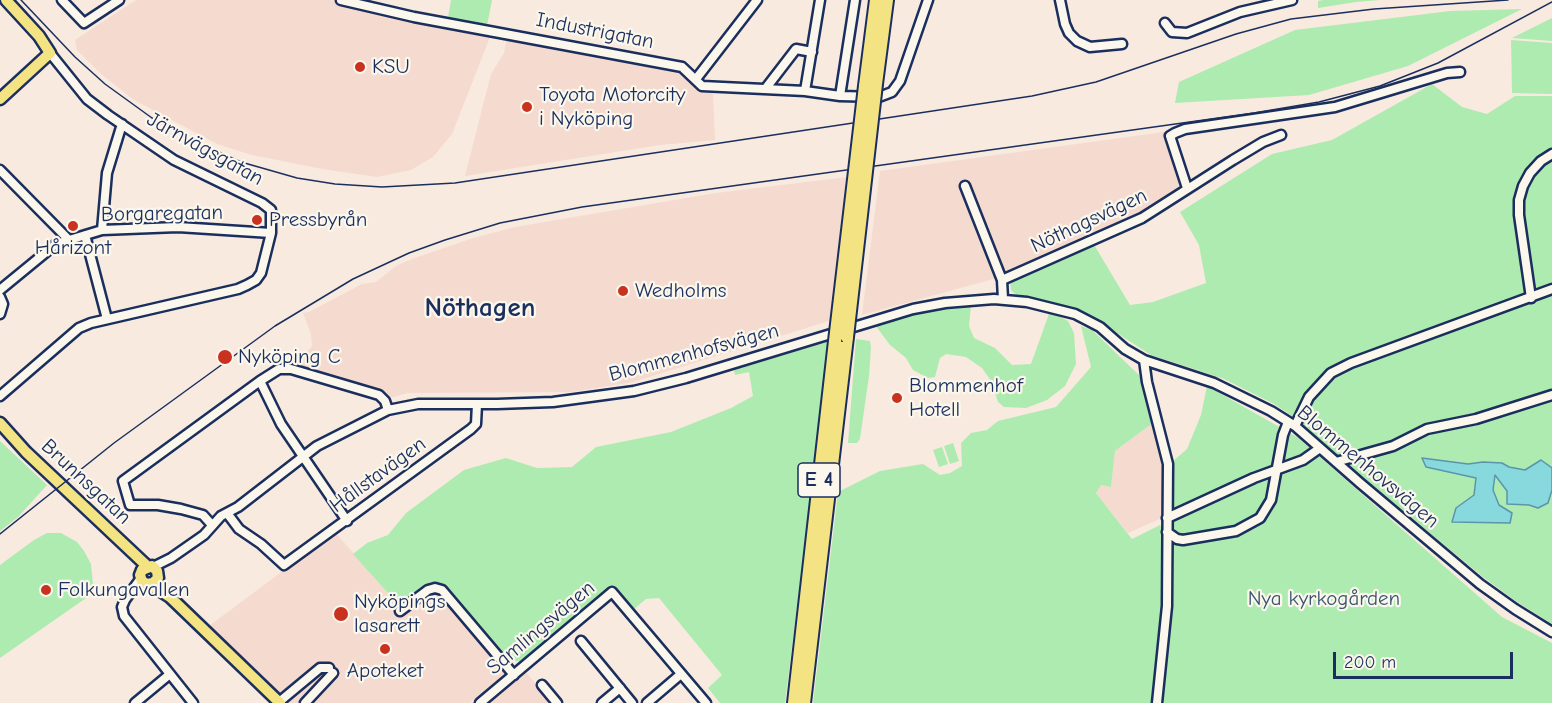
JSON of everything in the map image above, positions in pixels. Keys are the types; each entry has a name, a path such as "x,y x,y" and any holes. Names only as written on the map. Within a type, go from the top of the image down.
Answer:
{"highway":[{"name":"E 4","path":"794,703 871,85 876,0"},
{"name":"E 4","path":"871,85 887,0"},
{"name":"E 4","path":"804,703 841,339"}],"main road":[{"name":"Järnvägsgatan","path":"6,0 39,36 50,52"},
{"path":"0,99 50,52"},
{"name":"Brunnsgatan","path":"0,423 170,597 280,702"},
{"name":"Brunnsgatan","path":"0,431 149,575"}],"street":[{"path":"62,0 84,23 119,0"},
{"name":"Industrigatan","path":"342,0 377,4 682,66 702,86 766,88 840,96 879,97 892,92 900,81 928,0"},
{"path":"696,79 757,0"},
{"path":"805,91 819,0"},
{"path":"840,96 855,0"},
{"path":"1060,0 1065,24 1069,33 1077,41 1090,47 1122,44"},
{"path":"1165,23 1172,32 1187,33 1240,12 1292,0"},
{"path":"766,88 796,49 812,52"},
{"name":"Järnvägsgatan","path":"50,52 87,99 174,160 262,203 271,210 271,233"},
{"path":"1187,188 1170,135 1185,129 1335,107 1447,73 1460,72"},
{"path":"102,230 107,173 122,124"},
{"name":"Nöthagsvägen","path":"1002,280 1143,218 1166,205 1187,188 1263,142 1281,135"},
{"path":"1531,298 1519,215 1519,200 1530,173 1541,161 1552,154"},
{"path":"0,171 68,239"},
{"path":"965,186 1002,280 1003,299"},
{"name":"Borgaregatan","path":"0,290 56,244 102,230 178,227 271,233"},
{"path":"0,396 79,327 248,285 261,273 271,233"},
{"path":"85,235 106,319"},
{"path":"1167,532 1183,540 1242,529 1260,518 1271,500 1279,468 1283,435 1309,397 1331,373 1359,360 1552,290"},
{"path":"0,297 3,304 0,314"},
{"name":"Blommenhofsvägen","path":"170,674 124,616 122,607 125,600 149,575 304,456 329,439 388,410 418,404 553,402 634,391 686,378 921,307 959,301 1003,299 1053,307 1088,319 1132,354 1144,360"},
{"path":"1144,360 1147,382 1166,456 1167,606 1157,703"},
{"name":"Blommenhovsvägen","path":"1144,360 1214,383 1244,396 1292,424 1480,584 1552,632"},
{"path":"213,525 203,514 158,506 130,505 123,481 279,369 291,369 379,395 385,401 388,410"},
{"path":"260,381 281,424 347,521"},
{"path":"1335,462 1393,446 1426,429 1476,419 1552,395"},
{"name":"Hållstavägen","path":"227,513 239,529 261,544 284,565 471,429 476,420 477,404"},
{"path":"1167,518 1279,468 1303,460 1320,448"},
{"path":"400,611 428,590 435,588 442,590 514,675"},
{"name":"Samlingsvägen","path":"480,703 612,592 681,674"},
{"path":"581,641 632,703"},
{"path":"280,702 320,668 331,671 305,703"},
{"path":"135,703 170,674 194,703"},
{"path":"647,703 681,674 706,703"},
{"path":"542,685 557,703"},
{"path":"602,703 620,688"}],"shaded area":[{"path":"136,0 330,0 492,32 452,134 433,157 411,170 377,177 252,155 217,144 134,100 101,74 77,50 75,40"},
{"path":"507,37 678,70 699,92 713,93 715,140 660,145 465,176 491,74 504,53"},
{"path":"1164,132 1182,181 1176,190 1123,224 1008,275 862,315 880,171"},
{"path":"848,177 832,320 633,382 572,392 408,393 390,398 380,392 312,372 297,363 312,346 311,334 303,313 362,284 376,282 396,266 473,238 515,227 716,193"},
{"path":"1154,422 1165,464 1164,517 1128,533 1096,493 1101,485 1111,487 1115,451"},
{"name":"Nyköpings lasarett","path":"335,532 388,593 402,602 430,582 501,665 503,673 500,678 470,703 288,703 209,626"},
{"path":"525,671 552,703 486,703"}],"green space":[{"path":"451,0 492,0 487,26 448,18"},
{"path":"1380,0 1318,8 1318,1"},
{"path":"1522,9 1408,66 1309,95 1175,103 1179,82 1295,30 1450,11"},
{"path":"1552,18 1552,41 1512,38"},
{"path":"1511,40 1552,43 1552,94 1512,93"},
{"path":"1432,84 1462,107 1487,114 1515,96 1552,96 1552,624 1483,577 1362,477 1298,420 1274,404 1224,379 1151,355 1089,315 1028,299 1016,295 1011,290 1010,281 1093,243 1130,305 1153,302 1206,283 1199,245 1180,212 1272,154 1332,140"},
{"path":"971,305 969,326 974,338 995,348 1012,365 1031,364 1050,311 1068,321 1074,333 1076,364 1065,386 1047,400 1026,408 1004,407 998,402 991,381 982,368 966,357 946,354 940,358 935,377 928,378 913,370 906,358 890,345 875,325 925,310"},
{"name":"Nya kyrkogården","path":"1081,326 1092,330 1140,376 1154,422 1115,451 1111,487 1101,485 1096,493 1132,539 1160,525 1164,529 1162,585 1169,585 1172,462 1187,449 1201,415 1207,386 1297,437 1502,617 1552,643 1552,703 1159,703 1160,673 1155,671 1155,703 813,703 838,492 880,471 923,464 940,475 950,473 962,466 961,443 971,433 987,430 998,421 1056,407 1091,367"},
{"path":"856,339 870,341 869,376 860,439 857,443 848,443"},
{"path":"830,341 785,703 720,703 708,688 722,675 659,598 646,599 633,610 613,585 521,661 509,661 442,583 430,582 402,602 388,593 353,554 367,543 388,535 406,513 464,470 506,458 537,468 572,467 596,447 671,432 731,408 753,396 749,372 735,375 734,370"},
{"path":"0,441 47,485 18,517 0,531"},
{"path":"953,443 959,461 950,464 944,446"},
{"path":"942,447 948,464 939,467 933,450"},
{"name":"Folkungavallen","path":"47,533 61,533 77,542 84,551 91,564 93,584 89,596 0,658 0,565"}],"water":[{"path":"1422,458 1468,464 1502,463 1525,470 1541,460 1552,468 1552,490 1548,503 1538,508 1529,505 1507,504 1507,491 1495,475 1493,490 1499,505 1512,513 1510,523 1452,522 1456,508 1474,495 1476,478 1426,467"}],"railway":[{"path":"21,0 75,57 105,84 152,118 186,137 241,162 297,178 335,184 382,187 455,183 1032,96 1096,82 1236,34 1291,19 1374,9 1508,0"},
{"path":"0,534 114,443 275,326 353,279 409,253 445,240 500,223 582,207 1319,102 1380,86 1438,63 1552,2"}],"place":[{"name":"KSU","path":"360,67"},
{"name":"Toyota Motorcity i Nyköping","path":"527,107"},
{"name":"Pressbyrån","path":"257,220"},
{"name":"Hårizont","path":"73,226"},
{"name":"Wedholms","path":"623,291"},
{"name":"Nyköping C","path":"225,357"},
{"name":"Blommenhof Hotell","path":"897,398"},
{"name":"Folkungavallen","path":"46,590"},
{"name":"Nyköpings lasarett","path":"341,614"},
{"name":"Apoteket","path":"385,649"}],"district":[{"name":"Nöthagen","path":"480,308"}]}
